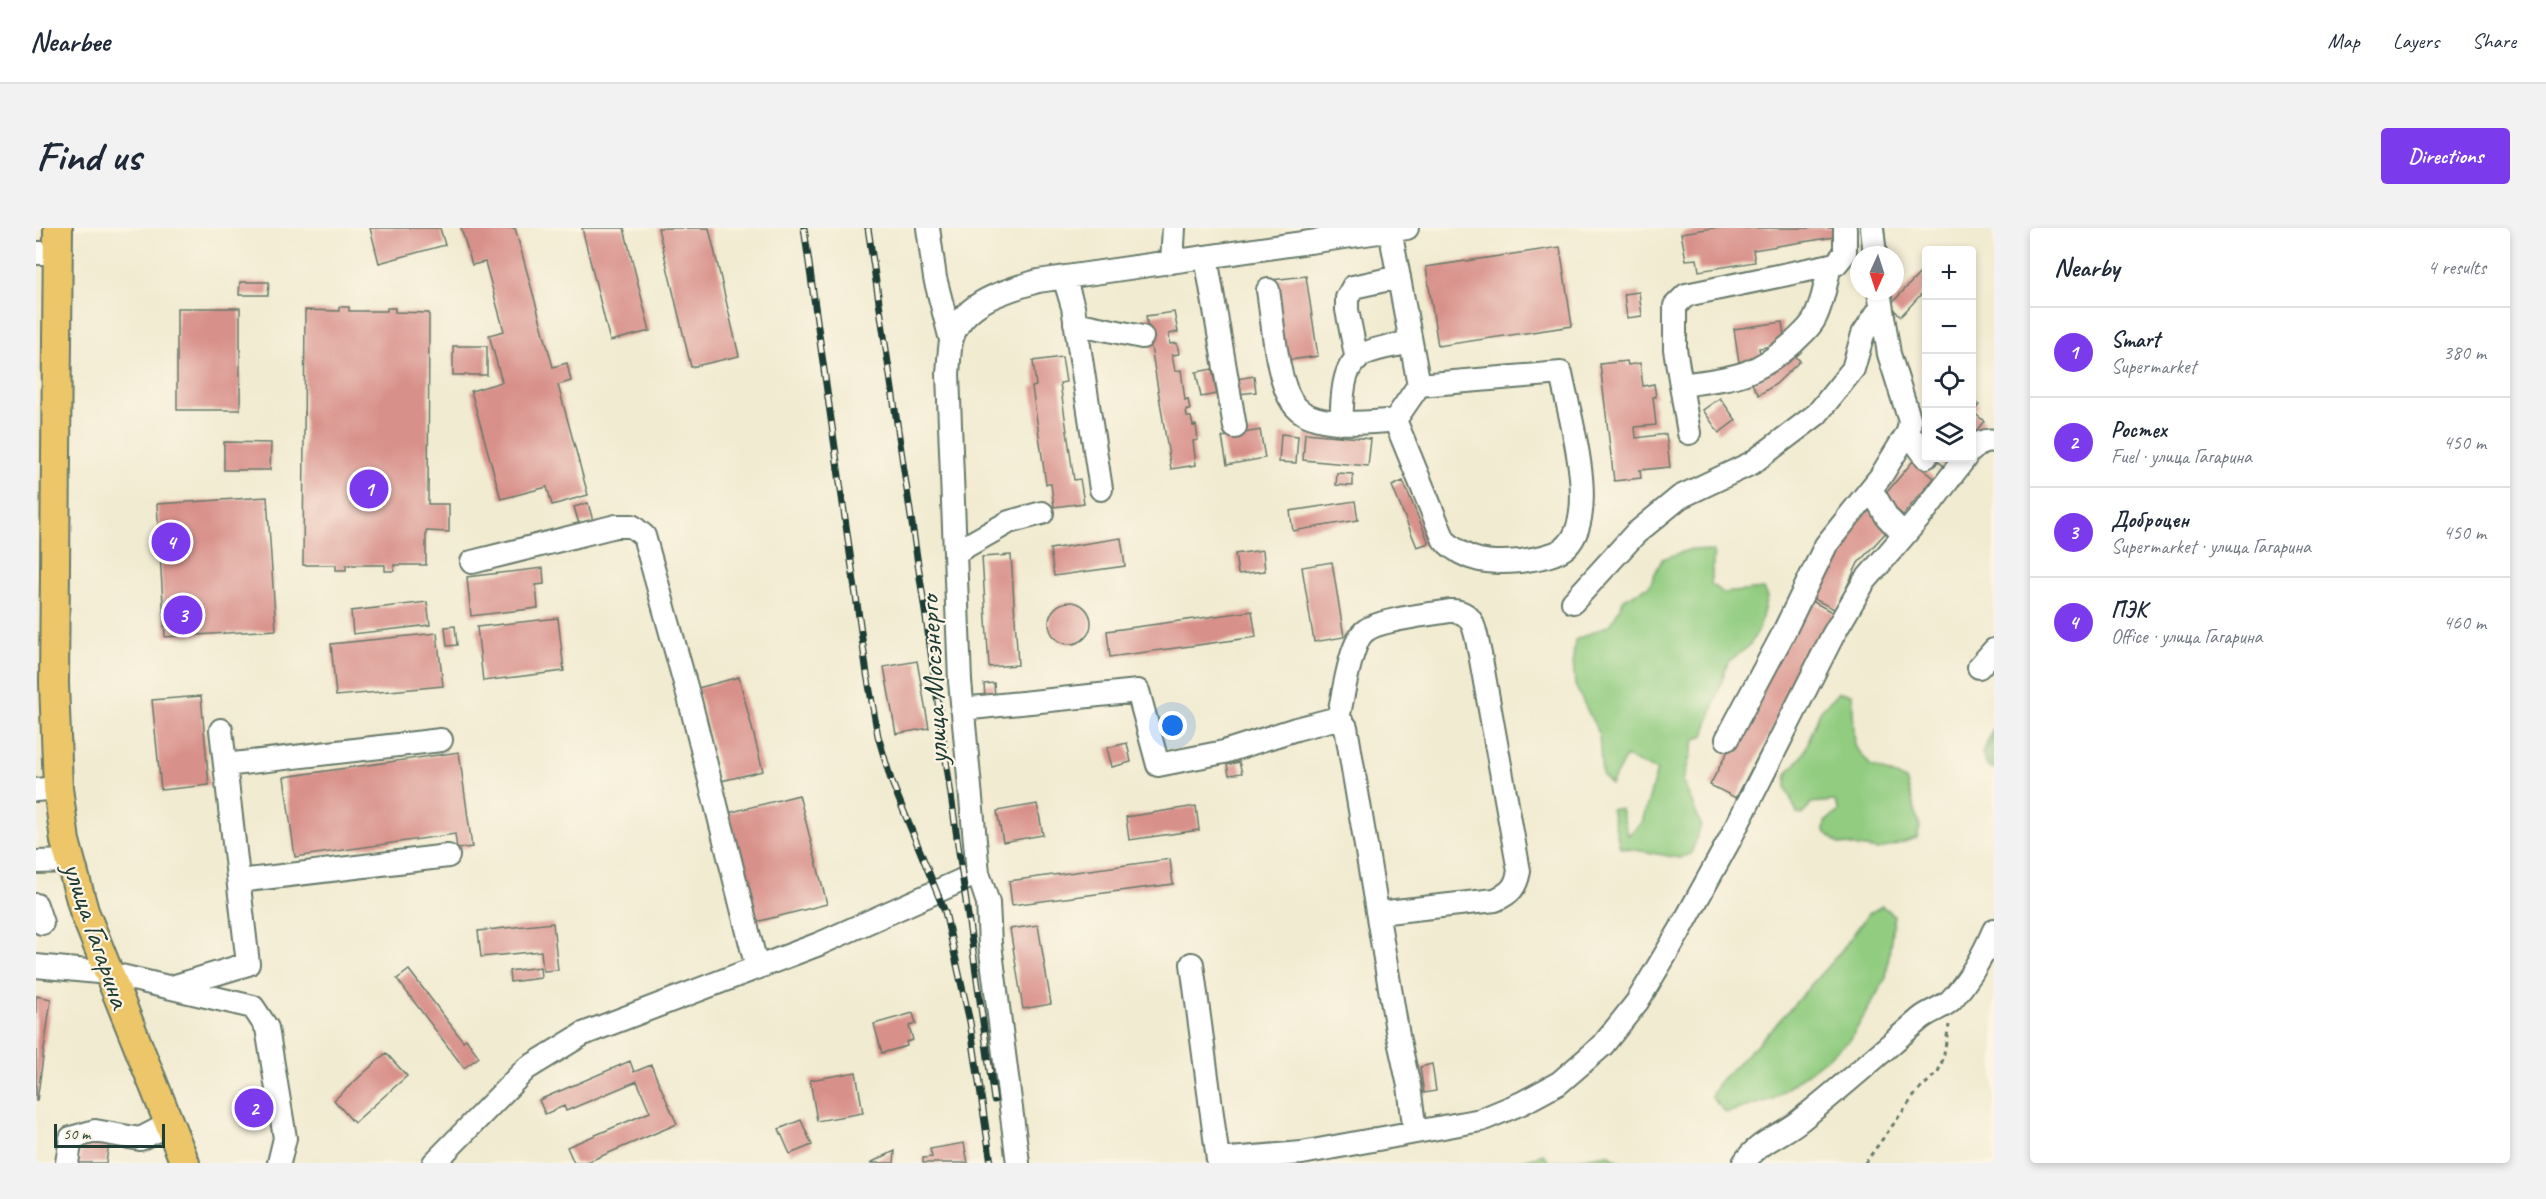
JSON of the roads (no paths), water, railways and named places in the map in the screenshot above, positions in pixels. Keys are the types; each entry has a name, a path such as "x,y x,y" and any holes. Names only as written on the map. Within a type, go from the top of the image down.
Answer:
{"main road":[{"name":"улица Гагарина","path":"50,245 45,528 54,683 47,789 65,841 84,911 185,1163"}],"street":[{"path":"928,228 935,278 951,340"},
{"path":"1172,262 1174,228"},
{"path":"1689,433 1675,349 1675,306 1686,295 1836,264 1845,253 1845,228"},
{"path":"1872,228 1874,246"},
{"path":"1268,290 1282,380 1288,397 1298,409 1313,417 1341,423 1361,424 1395,420 1419,385 1391,229"},
{"name":"улица Мосэнерго","path":"1018,1163 990,944 988,903 978,873 962,709 948,374 951,340 968,311 996,294 1038,281 1391,229"},
{"path":"1206,257 1235,427"},
{"path":"1681,385 1732,378 1753,372 1775,359 1815,320 1830,265"},
{"path":"1064,277 1075,323 1101,489"},
{"path":"1357,360 1347,298 1353,287 1399,277"},
{"path":"1727,739 1782,636 1826,545 1871,489 1908,432 1910,421 1889,354 1880,300"},
{"path":"1574,602 1635,534 1680,497 1752,463 1817,414 1853,369 1863,334 1880,300"},
{"path":"1075,323 1142,337"},
{"path":"1341,423 1344,380 1357,360 1363,354 1411,342"},
{"path":"1395,420 1444,540 1455,551 1474,560 1496,563 1538,558 1566,547 1578,531 1583,513 1582,481 1561,373 1419,385"},
{"path":"1908,432 1922,450"},
{"path":"1976,445 1987,440 1994,441"},
{"path":"1932,462 1949,478"},
{"path":"1192,964 1218,1160 1302,1153 1481,1120 1522,1103 1559,1083 1603,1045 1637,1002 1729,841 1833,635 1864,582 1962,462"},
{"path":"1871,489 1887,517 1904,535"},
{"path":"956,552 1009,522 1042,513"},
{"path":"472,562 616,526 632,526 644,536 690,701 757,968"},
{"path":"1338,718 1355,645 1363,632 1375,625 1450,611 1460,611 1468,615 1473,623 1480,654 1520,871 1517,885 1508,894 1495,900 1378,913"},
{"path":"1979,667 1994,650"},
{"path":"962,709 1138,691 1158,765 1224,752 1338,718"},
{"path":"1338,718 1346,727 1398,1036 1409,1086 1415,1132"},
{"path":"170,987 248,964 222,730"},
{"path":"225,765 441,740"},
{"path":"239,881 448,856"},
{"path":"36,862 70,861"},
{"path":"434,1163 526,1069 583,1034 819,945 978,873"},
{"path":"1744,1163 1765,1142 1795,1124 1923,1017 1948,1002 1965,984 1983,956 1994,930"},
{"path":"36,966 108,973 253,1007 267,1028 285,1138 279,1163"},
{"path":"67,1163 70,1138 95,1131 140,1139 169,1124"}],"railway":[{"path":"804,228 867,674 878,736 891,780 945,912 970,1022 991,1163"},
{"path":"868,228 994,1100"}],"place":[{"name":"Smart","path":"369,489"},
{"name":"ПЭК","path":"171,542"},
{"name":"Доброцен","path":"183,615"},
{"name":"Ростех","path":"254,1108"}]}
